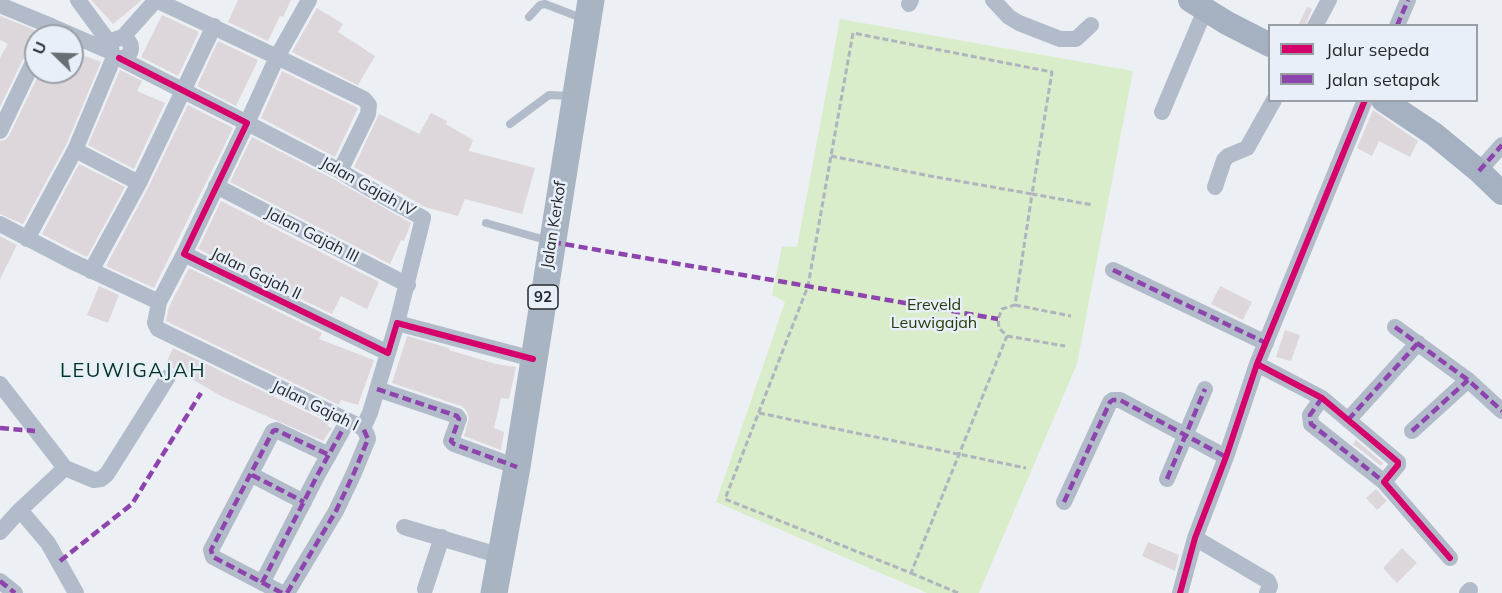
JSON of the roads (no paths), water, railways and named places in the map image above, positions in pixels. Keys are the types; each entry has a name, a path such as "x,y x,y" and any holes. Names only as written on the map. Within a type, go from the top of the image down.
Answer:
{"main road":[{"name":"Jalan Kerkof","path":"494,593 517,467 589,10"}],"street":[{"path":"78,0 116,50"},
{"path":"27,239 75,150 116,50 156,0 364,99 369,105 368,114 340,171"},
{"name":"Jalan Gajah II","path":"309,0 277,57 184,254 388,353"},
{"path":"993,0 1009,17 1019,23 1060,39 1076,39 1091,25"},
{"path":"1316,24 1329,0"},
{"path":"1398,24 1408,0"},
{"path":"0,5 35,24"},
{"path":"1162,112 1197,5 1268,44"},
{"path":"91,271 139,183 214,26"},
{"path":"84,41 116,50 184,92 247,123"},
{"path":"0,131 24,82"},
{"path":"1215,187 1224,160 1246,148 1273,102"},
{"path":"1180,593 1195,538 1226,457 1257,364 1364,102"},
{"path":"1386,102 1434,134 1502,193"},
{"name":"Jalan Gajah IV","path":"247,123 340,171 423,218 397,322"},
{"path":"1479,171 1502,145"},
{"path":"75,150 139,183"},
{"name":"Jalan Gajah III","path":"216,186 408,285"},
{"path":"0,224 91,271 159,302 184,254"},
{"path":"1113,270 1266,342"},
{"name":"Jalan Gajah I","path":"159,302 155,323 158,329 355,425 368,439 336,511 284,593"},
{"path":"262,583 329,455 355,425 370,413 397,322 533,359"},
{"path":"1395,327 1468,380 1502,411"},
{"path":"1348,420 1419,343"},
{"path":"1257,364 1322,398 1398,462 1384,482"},
{"path":"0,384 66,468 94,480 101,479 107,474 168,377"},
{"path":"1412,431 1468,380"},
{"path":"377,389 457,416 459,418 451,441 454,444 517,467"},
{"path":"1167,479 1205,389"},
{"path":"1322,398 1310,415 1311,424 1384,482 1450,558"},
{"path":"1064,502 1110,402 1113,400 1120,400 1226,457"},
{"path":"284,593 213,557 211,553 252,475 270,434 276,430 329,455"},
{"path":"0,532 20,510 66,468"},
{"path":"252,475 304,502"},
{"path":"20,510 48,543 76,593"},
{"path":"404,527 501,556"},
{"path":"425,590 441,537"},
{"path":"1195,538 1268,581 1270,586 1267,593"},
{"path":"0,581 15,593"}],"lane":[{"path":"528,17 540,5 545,4 589,10"},
{"path":"510,124 549,95 575,97"},
{"path":"486,223 552,242"}],"district":[{"name":"LEUWIGAJAH","path":"133,371"}],"park label":[{"name":"Ereveld Leuwigajah","path":"934,314"}]}
